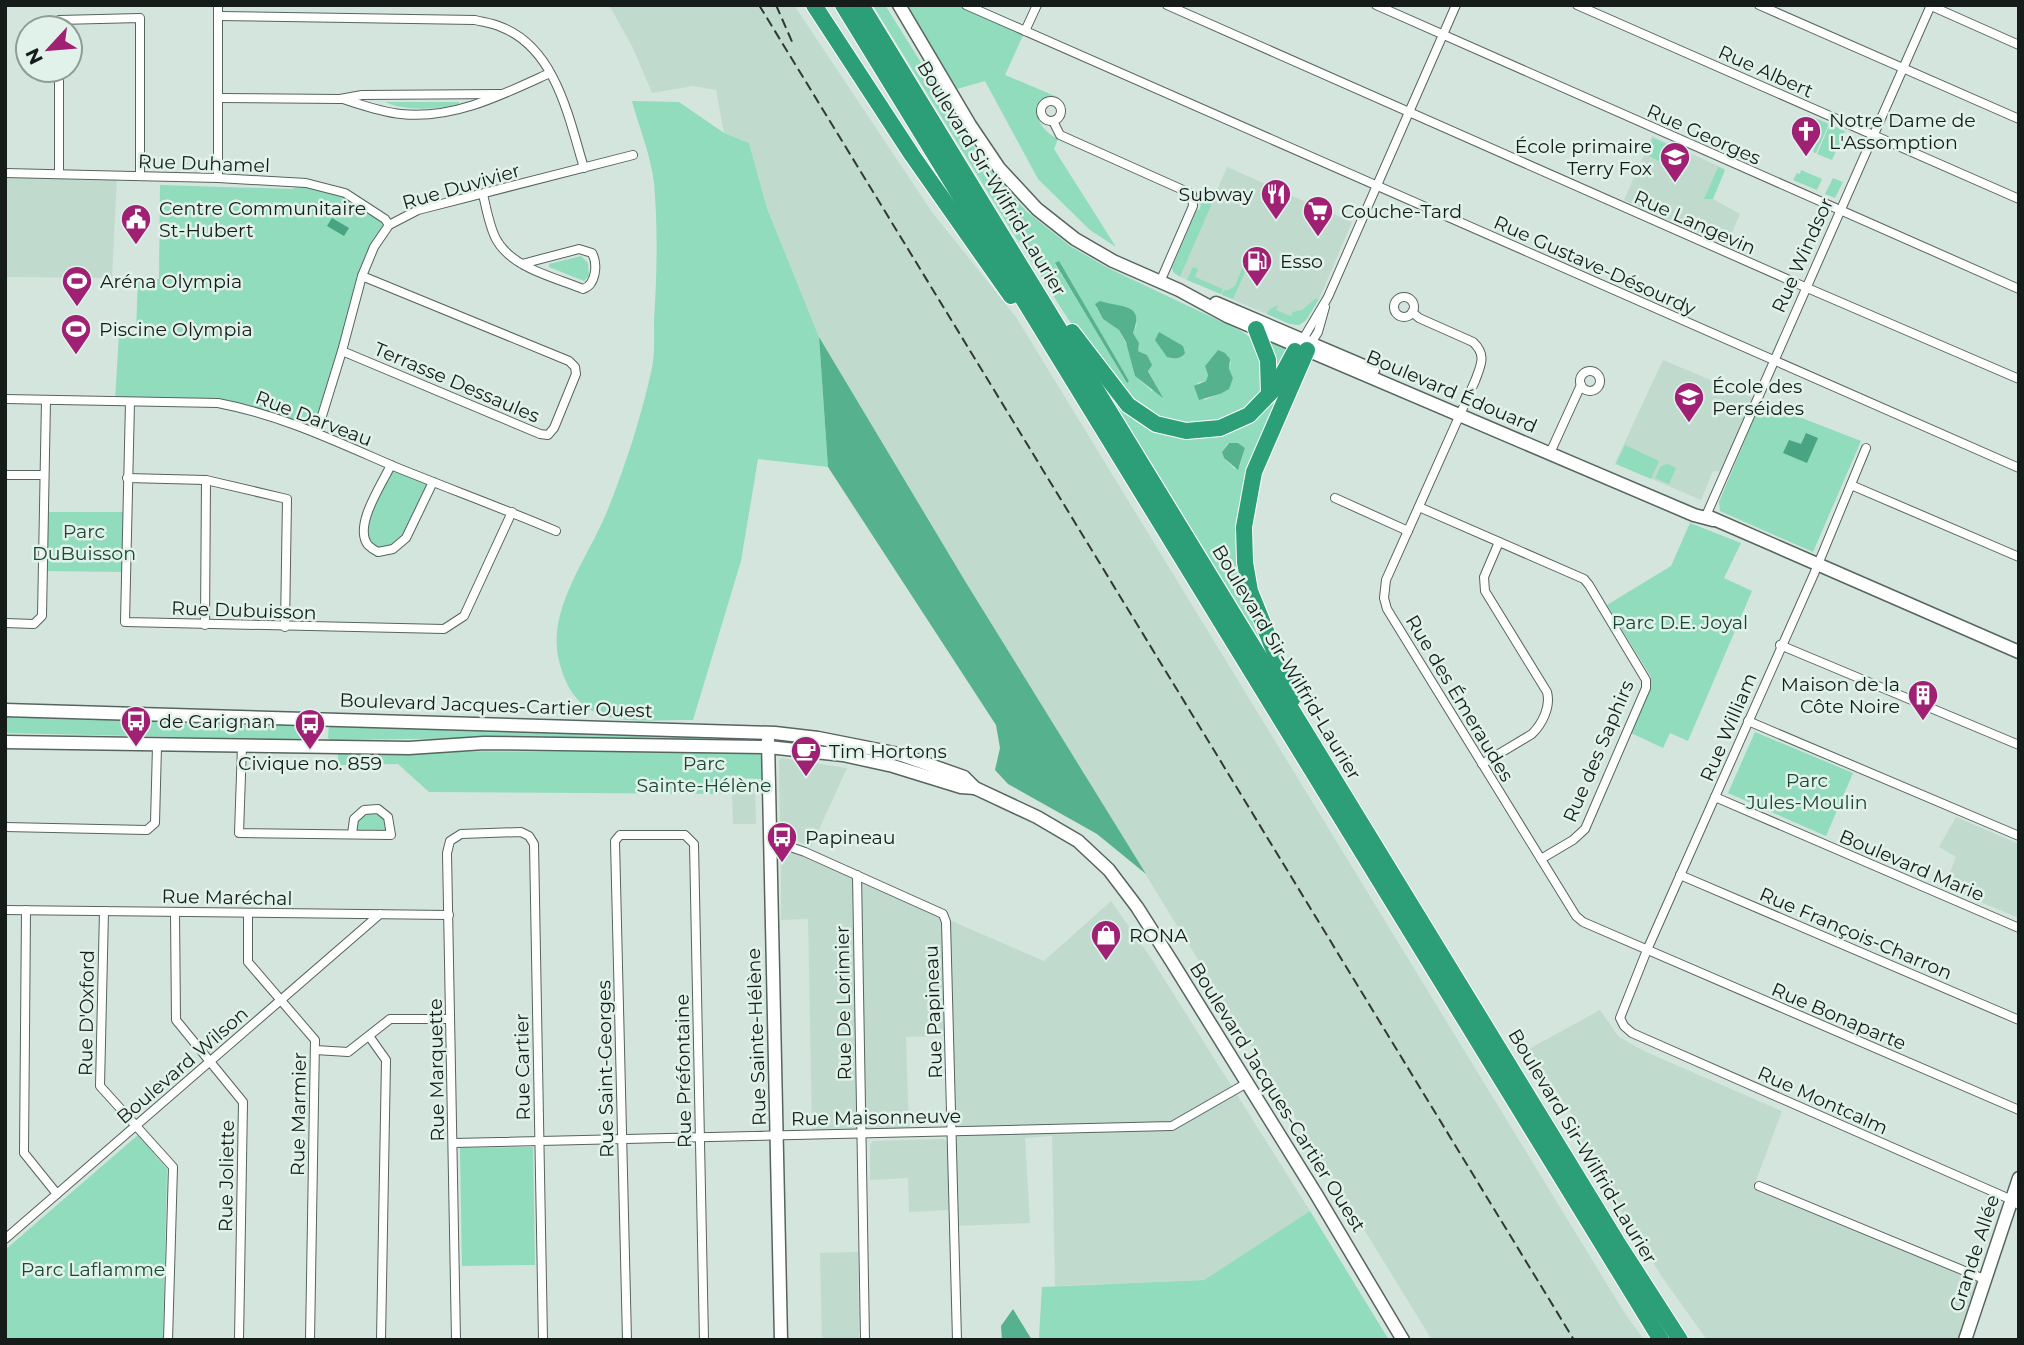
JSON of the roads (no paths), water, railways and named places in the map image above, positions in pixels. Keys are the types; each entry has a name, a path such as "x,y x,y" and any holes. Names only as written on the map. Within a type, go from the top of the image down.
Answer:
{"highway":[{"path":"814,5 987,264 1064,365"},
{"name":"Boulevard Sir-Wilfrid-Laurier","path":"843,5 1661,1340"},
{"name":"Boulevard Sir-Wilfrid-Laurier","path":"861,5 1617,1242 1680,1340"},
{"path":"1017,260 1119,396 1150,421 1168,428 1186,431 1214,429 1235,423 1249,415 1275,388 1305,344"},
{"path":"1256,328 1269,365 1269,394"},
{"path":"1304,730 1252,598 1246,569 1244,534 1246,508 1254,472 1305,344"}],"main road":[{"name":"Boulevard Édouard","path":"892,5 988,153 1024,197 1053,223 1112,261 1256,328 1305,344"},
{"name":"Boulevard Édouard","path":"899,5 931,62"},
{"name":"Boulevard Édouard","path":"1179,290 1231,308 1305,344 2019,652"},
{"name":"Boulevard Jacques-Cartier Ouest","path":"5,710 768,732 818,738 899,754 964,777 975,788 1037,817 1078,841 1109,870 1137,906 1403,1340"},
{"name":"Rue Sainte-Hélène","path":"768,732 781,1340"},
{"name":"Boulevard Jacques-Cartier Ouest","path":"5,741 157,746 409,748 484,743 768,747 843,755 893,766 961,787 975,788"},
{"name":"Grande Allée","path":"1965,1340 1984,1279 2015,1202 2019,1178"}],"street":[{"path":"218,5 218,178"},
{"name":"Rue Gustave-Désourdy","path":"967,5 2019,468"},
{"path":"1025,31 1037,5"},
{"name":"Rue Langevin","path":"1167,5 1407,113 2019,379"},
{"name":"Rue Georges","path":"1376,5 2019,289"},
{"path":"1305,344 1318,332 1328,298 1456,5"},
{"name":"Rue Albert","path":"1577,5 2019,199"},
{"path":"1759,5 2019,119"},
{"path":"1930,5 2019,45"},
{"name":"Rue Windsor","path":"1708,518 1773,360 1930,5"},
{"path":"218,16 475,20 502,27 528,43 551,73 584,168"},
{"path":"84,19 140,18 140,176"},
{"path":"340,99 403,114 436,114 450,112 501,94 551,73"},
{"path":"59,84 59,174"},
{"path":"218,98 340,99 362,95 501,94"},
{"path":"1053,121 1060,135 1192,194 1194,206 1160,282"},
{"name":"Rue Duvivier","path":"317,432 362,276 374,247 389,225 418,211 633,155"},
{"name":"Rue Duhamel","path":"5,173 291,181 345,193 386,219 389,225"},
{"path":"483,194 495,237 511,259 522,264 583,289 590,287 592,283 595,258 593,253 579,249 522,264"},
{"name":"Terrasse Dessaules","path":"342,351 548,435 554,428 576,374 575,367 569,361 362,276"},
{"name":"Rue des Émeraudes","path":"1412,312 1419,318 1474,342 1480,348 1482,363 1385,583 1384,598 1387,609 1576,916 1583,922 1647,950"},
{"path":"1551,450 1581,385"},
{"name":"Rue Darveau","path":"5,399 218,403 246,408 317,432 391,465 556,531"},
{"path":"5,623 34,624 42,616 46,400"},
{"name":"Rue Dubuisson","path":"130,402 125,622 437,631 451,626 464,616 512,512"},
{"name":"Rue William","path":"1620,1018 1647,950 1866,448"},
{"path":"391,465 365,517 363,530 368,545 378,552 393,549 406,538 433,482"},
{"path":"5,475 43,475"},
{"path":"127,478 206,480 287,499 285,627"},
{"path":"205,625 206,480"},
{"path":"1851,485 2019,557"},
{"path":"1335,498 1408,531"},
{"name":"Rue des Saphirs","path":"1419,507 1584,579 1646,680 1646,688 1585,829 1573,840 1541,859"},
{"path":"1482,764 1532,734 1539,727 1549,699 1485,591 1484,576 1499,542"},
{"path":"1780,645 2019,745"},
{"path":"1748,721 2019,836"},
{"path":"5,827 147,830 155,823 157,746"},
{"path":"242,746 239,833 391,835 388,817 377,809 364,810 354,819 352,834"},
{"name":"Boulevard Marie","path":"1715,797 2019,928"},
{"name":"Rue Cartier","path":"488,833 521,832 529,836 534,844 543,1340"},
{"name":"Rue Marquette","path":"456,1340 447,853 450,841 460,834 488,833"},
{"name":"Rue Saint-Georges","path":"627,1340 615,841 620,835 656,835"},
{"name":"Rue Préfontaine","path":"656,835 685,835 694,844 704,1340"},
{"name":"Rue Papineau","path":"770,840 805,852 943,914 946,922 957,1340"},
{"name":"Rue De Lorimier","path":"857,875 865,1340"},
{"name":"Rue François-Charron","path":"1680,875 2019,1020"},
{"name":"Rue Maréchal","path":"5,910 449,915"},
{"path":"26,910 24,1153 57,1194"},
{"name":"Rue D'Oxford","path":"104,911 100,1086 173,1167 168,1340"},
{"name":"Rue Joliette","path":"176,912 174,1015 241,1097 243,1106 239,1340"},
{"name":"Rue Marmier","path":"248,913 248,962 315,1040 310,1340"},
{"name":"Boulevard Wilson","path":"5,1239 380,914"},
{"name":"Rue Bonaparte","path":"1647,950 2019,1110"},
{"name":"Rue Montcalm","path":"1620,1018 1623,1026 1632,1033 2015,1202"},
{"path":"314,1050 348,1052 390,1020 450,1020"},
{"path":"369,1036 386,1060 381,1340"},
{"name":"Rue Maisonneuve","path":"453,1143 1171,1126 1247,1083"},
{"path":"1759,1186 1984,1279"}],"railway":[{"path":"759,5 1574,1340"},
{"path":"776,5 793,44"}],"place":[{"name":"Notre Dame de L'Assomption","path":"1806,158"},
{"name":"École primaire Terry Fox","path":"1675,184"},
{"name":"Subway","path":"1276,221"},
{"name":"Couche-Tard","path":"1318,238"},
{"name":"Centre Communitaire St-Hubert","path":"136,246"},
{"name":"Esso","path":"1257,288"},
{"name":"Aréna Olympia","path":"77,308"},
{"name":"Piscine Olympia","path":"76,356"},
{"name":"École des Perséides","path":"1689,424"},
{"name":"Maison de la Côte Noire","path":"1923,722"},
{"name":"de Carignan","path":"136,748"},
{"name":"Civique no. 859","path":"310,751"},
{"name":"Tim Hortons","path":"806,778"},
{"name":"Papineau","path":"782,864"},
{"name":"RONA","path":"1106,962"}],"park label":[{"name":"Parc DuBuisson","path":"84,542"},
{"name":"Parc D.E. Joyal","path":"1680,622"},
{"name":"Parc Sainte-Hélène","path":"704,774"},
{"name":"Parc Jules-Moulin","path":"1807,791"},
{"name":"Parc Laflamme","path":"93,1269"}]}
